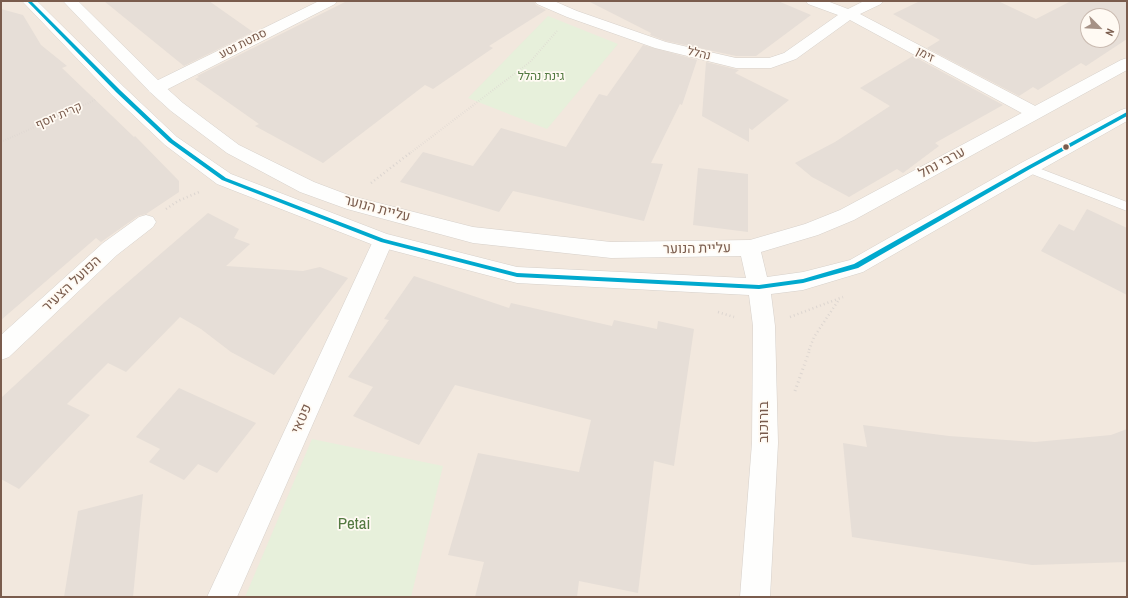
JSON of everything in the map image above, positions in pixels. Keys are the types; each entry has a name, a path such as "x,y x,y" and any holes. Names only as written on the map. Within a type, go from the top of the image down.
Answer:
{"street":[{"name":"עליית הנוער","path":"29,1 171,141 224,179 383,241 517,275 759,287"},
{"name":"עליית הנוער","path":"70,1 156,88 177,107 233,149 307,187 347,202 473,235 611,250 750,248"},
{"name":"סמטת נטע","path":"156,88 330,1"},
{"name":"נהלל","path":"542,1 572,14 661,45 736,63 771,63 790,56 849,14 876,1"},
{"name":"זימן","path":"813,1 849,14 1035,113"},
{"name":"ערבי נחל","path":"750,248 811,230 847,215 1127,63"},
{"path":"759,287 803,281 856,266 1028,168 1127,114"},
{"name":"הפועל הצעיר","path":"1,350 110,249 146,222"},
{"name":"פטאי","path":"222,597 383,241"},
{"name":"בורוכוב","path":"750,248 759,287 764,326 765,443 755,597"}],"lane":[{"path":"1028,168 1127,207"}],"path":[{"path":"347,202 530,62 572,14"},
{"name":"קרית יוסף","path":"1,142 118,90"},
{"path":"146,222 178,201 224,179"}],"shaded area":[{"path":"1,1 1127,1 1127,597 1,597"}],"green space":[{"name":"גינת נהלל","path":"548,16 618,44 547,129 468,98"},
{"name":"Petai","path":"312,439 443,466 411,597 245,597"}],"building":[{"path":"104,1 209,1 253,32 184,66"},
{"path":"347,1 534,1 536,5 546,10 489,46 493,48 433,89 425,85 323,163 255,126 259,124 195,79 199,77 197,76"},
{"path":"588,1 778,1 811,15 756,56 736,56 666,41 650,35 651,33"},
{"path":"920,1 998,1 1036,19 1071,1 1127,1 1127,39 1120,44 1120,8 1080,8 1080,48 1113,48 1086,66 1081,63 1038,90 1033,87 1019,96 927,48 940,40 893,14"},
{"path":"1,9 23,15 41,45 67,66 62,68 134,137 135,136 179,181 179,192 146,214 138,216 101,242 96,238 1,320"},
{"path":"643,45 697,60 682,105 680,104 651,163 663,164 644,221 513,191 499,212 400,182 423,152 473,166 501,128 566,147 599,94 607,96"},
{"path":"913,56 1003,105 935,143 939,146 903,173 897,169 849,197 812,177 795,163 835,142 890,106 860,88"},
{"path":"706,62 739,70 735,73 789,100 752,130 749,128 749,142 702,116"},
{"path":"698,168 748,174 748,232 693,225"},
{"path":"1087,209 1127,228 1127,295 1041,251 1059,224 1074,231"},
{"path":"208,213 239,229 234,238 250,244 226,266 303,271 320,267 348,278 274,375 231,352 201,329 180,317 126,372 108,363 67,404 90,415 19,489 1,479 1,398 106,301"},
{"path":"414,276 509,308 511,303 612,326 614,320 657,329 658,321 694,329 674,466 654,461 638,593 579,581 577,597 475,597 484,562 448,555 478,453 579,472 591,420 455,385 419,445 353,416 373,387 348,377 389,320 384,319"},
{"path":"179,388 256,423 217,473 198,464 184,480 149,462 160,449 136,437"},
{"path":"863,425 949,436 1035,442 1111,435 1127,429 1127,562 1032,565 852,537 843,443 867,447"},
{"path":"143,494 133,597 64,597 78,511"}],"transit line":[{"path":"29,1 118,91 171,141 224,179 383,241 517,275 759,287 803,281 856,266 1028,168 1127,114"}]}
